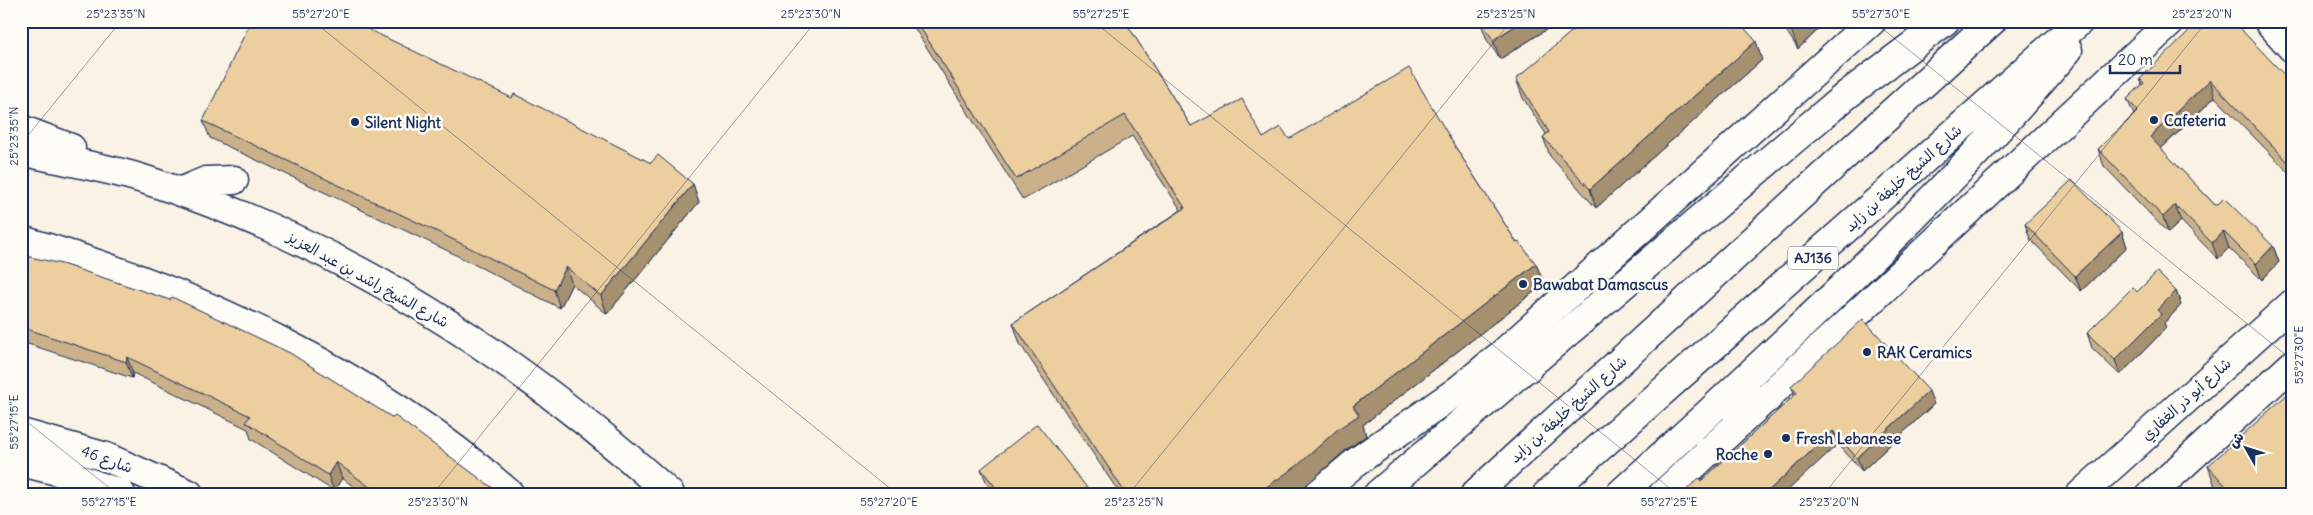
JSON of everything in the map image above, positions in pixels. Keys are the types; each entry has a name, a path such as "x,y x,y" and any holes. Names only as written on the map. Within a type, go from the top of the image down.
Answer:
{"main road":[{"path":"1318,494 1356,462 1456,391 1545,316 1872,21"},
{"path":"1378,494 1841,100 1945,21"},
{"name":"شارع الشيخ خليفة بن زايد","path":"1475,494 1992,21"},
{"name":"شارع الشيخ خليفة بن زايد","path":"1547,494 2080,21"},
{"path":"1620,494 1718,405 1935,198 2029,97 2091,21"},
{"path":"1663,494 2172,21"},
{"path":"2268,21 2292,48"},
{"path":"21,129 144,179"},
{"name":"شارع الشيخ راشد بن عبد العزيز","path":"21,151 144,179 275,228 337,258 458,328 516,367 572,409 670,494"},
{"path":"180,192 206,181 234,180"},
{"path":"21,240 74,255 156,286 247,325 299,352 351,381 426,429 510,494"},
{"name":"شارع أبو ذر الغفاري","path":"2081,494 2292,304"},
{"path":"1528,368 1545,316"},
{"path":"2156,492 2292,365"},
{"path":"1718,405 1768,398"},
{"name":"شارع 46","path":"21,433 106,457 189,494"},
{"name":"شارع 46","path":"21,462 57,471 121,494"}],"building":[{"path":"251,21 351,21 512,98 514,94 651,163 658,155 693,184 601,296 566,267 554,290 440,233 203,121"},
{"path":"916,21 1125,21 1191,126 1242,99 1263,138 1281,127 1289,139 1409,68 1456,148 1517,243 1519,242 1536,264 1353,406 1359,415 1338,429 1297,466 1256,494 1126,494 1013,323 1185,208 1125,115 1016,179"},
{"path":"1481,21 1523,21 1493,40"},
{"path":"1584,21 1738,21 1756,41 1590,189 1543,137 1549,132 1516,79"},
{"path":"1785,21 1800,21 1791,30"},
{"path":"2199,21 2233,21 2292,83 2292,166 2210,80 2150,137 2216,206 2224,198 2273,246 2256,264 2223,231 2212,243 2175,205 2163,217 2098,149 2138,111 2127,99 2144,83 2140,79"},
{"path":"2072,180 2122,232 2075,276 2025,224"},
{"path":"21,255 62,264 170,300 172,297 290,353 393,418 395,416 501,494 379,494 336,462 328,475 246,422 250,416 127,357 126,362 21,327"},
{"path":"2157,272 2176,291 2157,310 2161,314 2115,360 2087,333 2133,287 2137,292"},
{"path":"1863,319 1929,391 1857,458 1833,431 1765,494 1682,494 1699,478 1701,481 1797,393 1791,386"},
{"path":"2292,390 2292,494 2233,494 2208,466"},
{"path":"1037,424 1092,494 1001,494 981,469"}],"place":[{"name":"Cafeteria","path":"2154,120"},
{"name":"Silent Night","path":"355,122"},
{"name":"Bawabat Damascus","path":"1523,284"},
{"name":"RAK Ceramics","path":"1867,352"},
{"name":"Fresh Lebanese","path":"1786,438"},
{"name":"Roche","path":"1768,454"}]}
